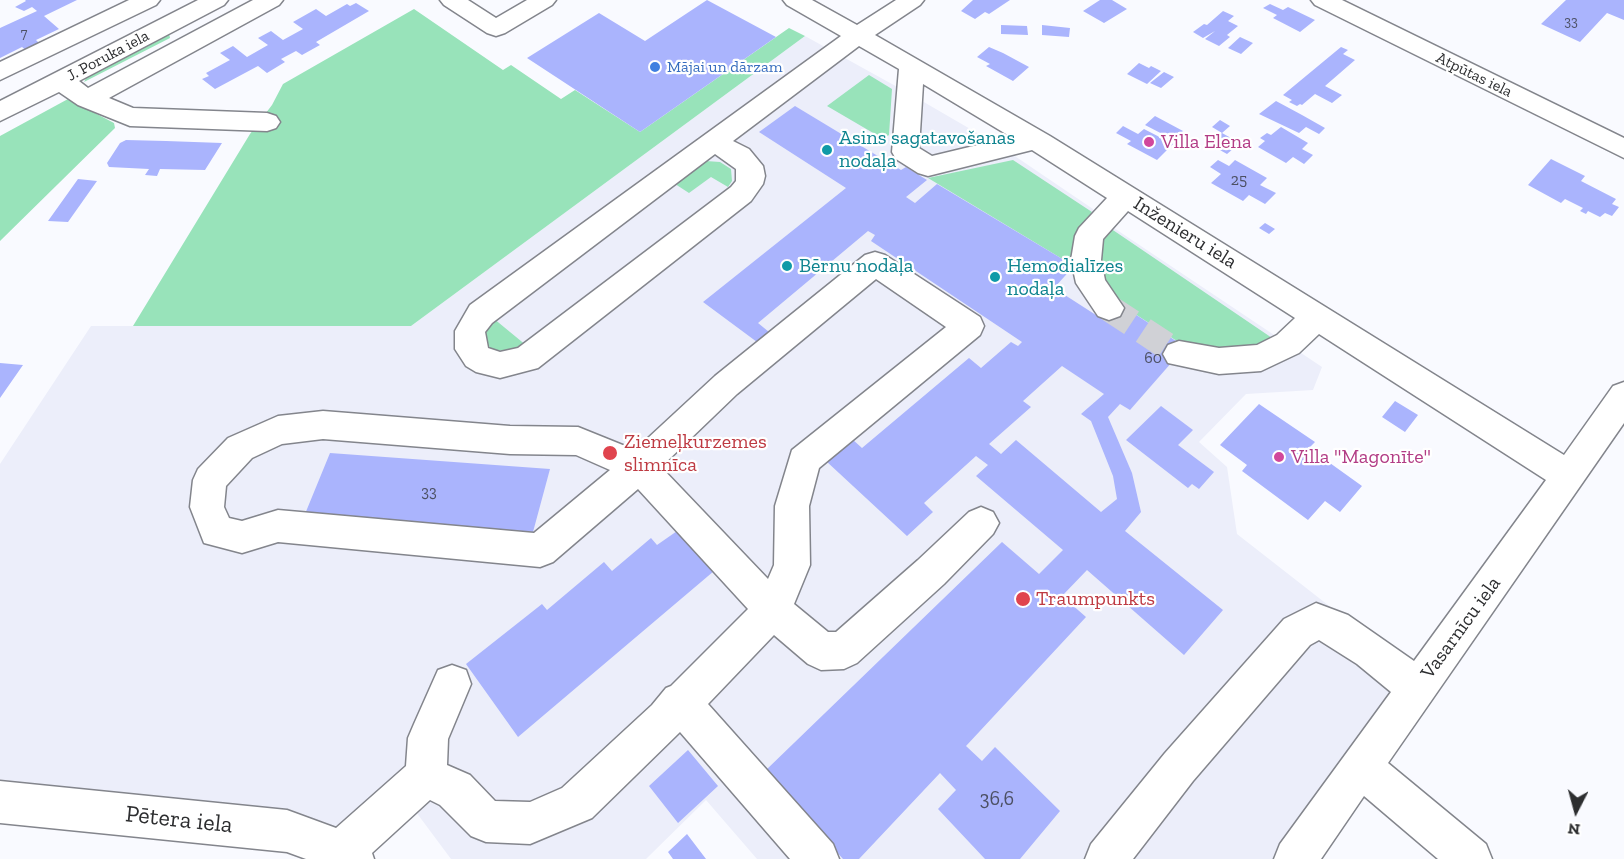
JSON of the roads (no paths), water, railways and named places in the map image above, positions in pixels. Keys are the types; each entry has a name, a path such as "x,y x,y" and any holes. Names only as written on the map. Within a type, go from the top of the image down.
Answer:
{"street":[{"name":"J. Poruka iela","path":"0,112 216,0"},
{"path":"89,108 272,0"},
{"path":"452,0 496,28 544,0"},
{"name":"Inženieru iela","path":"795,0 1036,140 1569,476"},
{"path":"713,142 739,156 749,166 751,176 749,184 741,194 526,359 500,365 487,363 477,357 471,349 470,331 481,314 713,142 857,36 912,0"},
{"name":"Atpūtas iela","path":"1323,0 1624,149"},
{"path":"0,72 138,2"},
{"path":"912,66 905,152 928,166 1036,140"},
{"path":"61,81 89,108 130,117 267,122"},
{"path":"1108,308 1091,283 1086,260 1089,236 1125,196"},
{"path":"426,776 455,790 486,821 530,823 577,803 773,610 792,565 792,506 804,460 969,326 875,263 726,385 639,467 540,550 278,526 242,537 216,531 207,507 210,480 240,448 278,430 323,425 510,440 578,441 639,467 773,610 821,651 844,650 931,572 981,523"},
{"path":"1179,354 1219,361 1261,358 1288,344 1317,316"},
{"name":"Vasarnīcu iela","path":"1295,859 1622,404"},
{"path":"1106,859 1179,767 1297,632 1316,621 1335,628 1370,651 1418,689"},
{"path":"347,855 426,776 428,738 452,684"},
{"path":"680,702 818,859"},
{"path":"1360,766 1471,859"},
{"name":"Pētera iela","path":"0,802 287,831 347,855"}],"tunnel":[{"path":"1109,308 1179,354"}],"place":[{"name":"Mājai un dārzam","path":"655,67"},
{"name":"Villa Elena","path":"1149,142"},
{"name":"Asins sagatavošanas nodaļa","path":"827,150"},
{"name":"Bērnu nodaļa","path":"787,266"},
{"name":"Hemodialīzes nodaļa","path":"995,277"},
{"name":"Ziemeļkurzemes slimnīca","path":"610,453"},
{"name":"Villa \"Magonīte\"","path":"1279,457"},
{"name":"Traumpunkts","path":"1023,599"}]}
